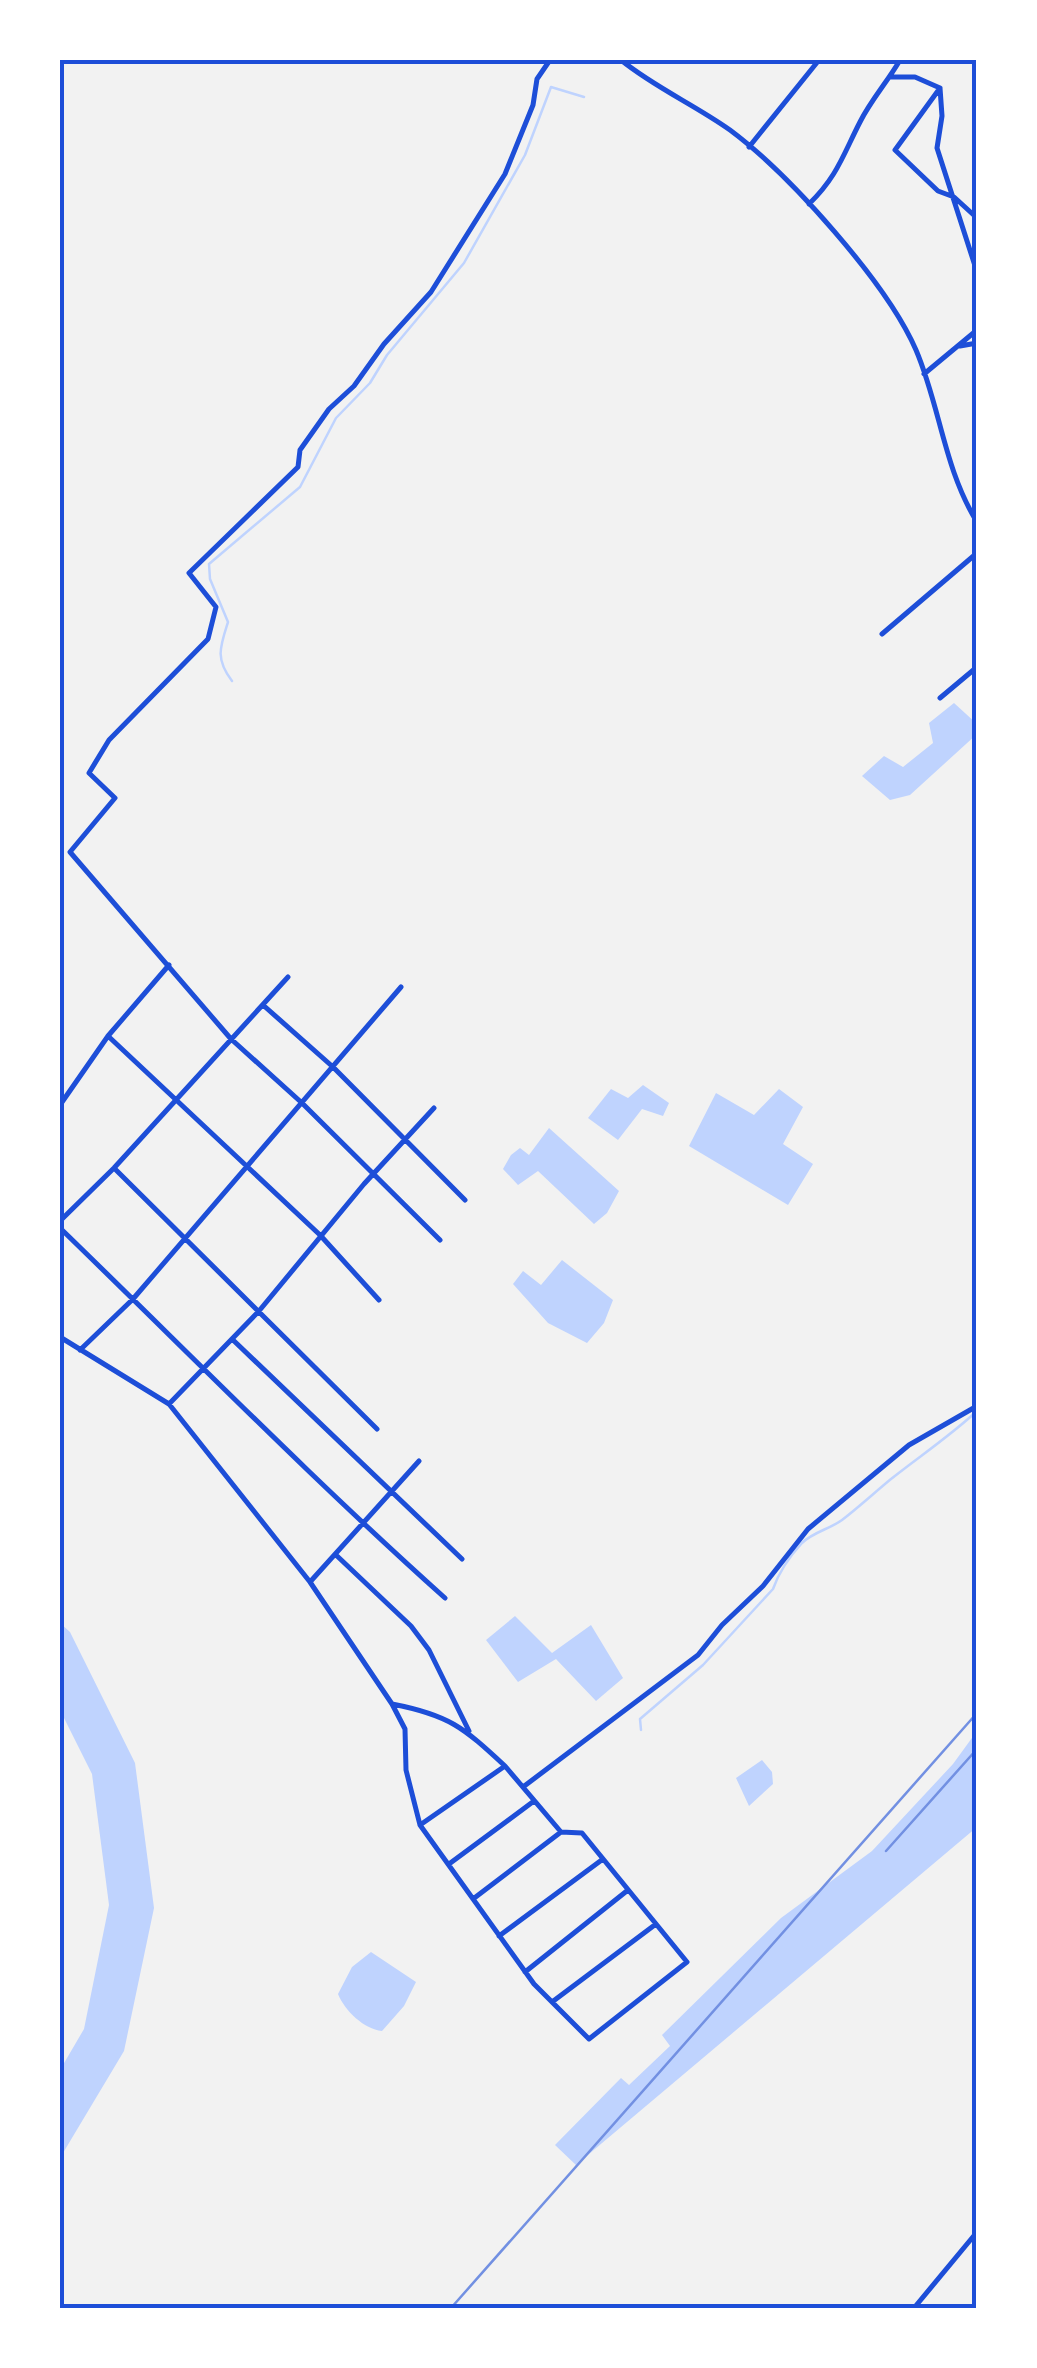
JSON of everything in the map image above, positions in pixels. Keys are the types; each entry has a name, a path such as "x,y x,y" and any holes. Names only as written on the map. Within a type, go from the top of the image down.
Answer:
{"street":[{"path":"440,1240 232,1039 70,852 115,798 88,773 109,740 208,639 216,608 188,574 298,467 300,450 329,409 354,386 384,344 431,292 505,174 533,105 536,79 550,60"},
{"path":"621,60 730,130 749,147 809,204 888,302 916,349 961,496 977,522"},
{"path":"749,147 820,60"},
{"path":"809,204 841,166 861,118 900,60"},
{"path":"890,77 916,77 940,88"},
{"path":"940,88 938,148 977,272"},
{"path":"940,88 895,150 938,191 954,197 977,218"},
{"path":"924,374 977,330"},
{"path":"958,346 977,343"},
{"path":"882,634 977,553"},
{"path":"940,698 977,666"},
{"path":"60,1106 108,1036 169,966"},
{"path":"288,977 60,1224 201,1370 445,1598"},
{"path":"80,1350 133,1299 401,987"},
{"path":"263,1005 333,1067 466,1200"},
{"path":"108,1036 320,1235 379,1300"},
{"path":"169,1404 260,1311 320,1235 434,1108"},
{"path":"114,1168 377,1429"},
{"path":"60,1337 169,1404 310,1582 405,1728 406,1770 420,1825 525,1972 589,2039 687,1962 582,1833 561,1832 473,1899"},
{"path":"232,1339 462,1559"},
{"path":"524,1788 698,1655 808,1530 836,1505 908,1445 977,1406"},
{"path":"310,1582 419,1460"},
{"path":"336,1554 411,1626 430,1650 470,1734"},
{"path":"392,1704 434,1712 470,1734 505,1766 561,1832"},
{"path":"420,1825 505,1766"},
{"path":"448,1864 534,1800"},
{"path":"499,1936 603,1859"},
{"path":"525,1972 628,1890"},
{"path":"552,2002 656,1924"},
{"path":"914,2308 977,2232"}],"water":[{"path":"954,703 977,724 977,734 910,795 890,800 862,776 884,756 903,767 933,743 929,723"},
{"path":"643,1085 669,1103 663,1116 642,1109 618,1140 588,1118 611,1089 628,1098"},
{"path":"779,1089 803,1107 783,1144 813,1164 788,1205 689,1146 716,1093 754,1115"},
{"path":"549,1128 619,1191 607,1213 594,1224 538,1171 518,1185 503,1169 520,1148 529,1155"},
{"path":"562,1260 613,1300 604,1323 587,1343 548,1323 513,1284 523,1271 541,1285"},
{"path":"515,1616 552,1653 591,1625 623,1678 596,1701 556,1659 518,1682 486,1640"},
{"path":"60,1623 70,1632 135,1763 154,1908 124,2051 60,2158 60,2070 84,2029 109,1905 92,1774 60,1710"},
{"path":"977,1731 977,1827 576,2165 555,2145 621,2078 629,2085 670,2046 662,2035 781,1918 872,1851 953,1764"},
{"path":"762,1760 772,1772 773,1784 749,1806 736,1778"},
{"path":"371,1952 416,1982 404,2006 382,2031 356,2018 338,1994 352,1967"}],"waterway":[{"path":"232,681 221,653 228,622 210,579 209,564 300,487 336,418 370,383 387,355 464,263 525,155 551,87 584,97"},
{"path":"641,1730 640,1719 703,1665 773,1589 785,1564 802,1543 842,1520 977,1411"}],"railway":[{"path":"451,2308 977,1713"},
{"path":"886,1851 977,1749"}]}
